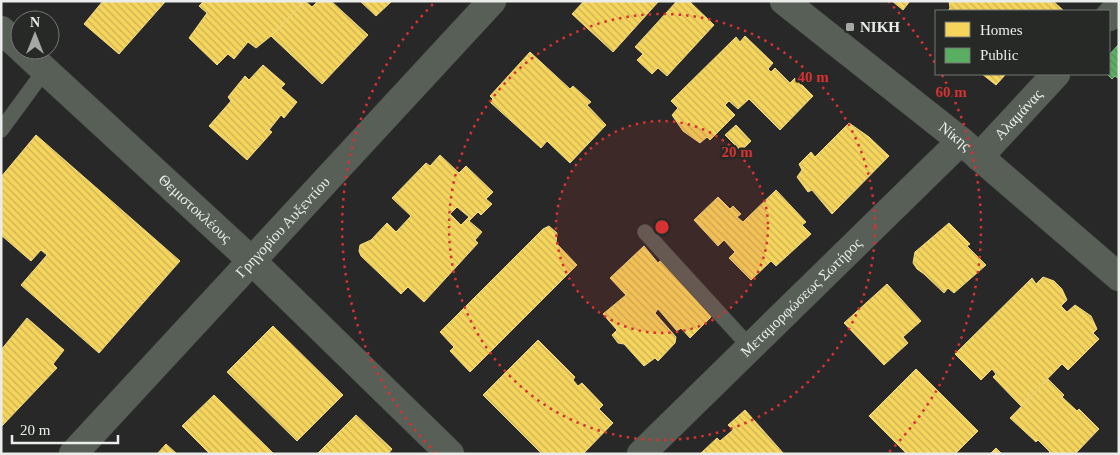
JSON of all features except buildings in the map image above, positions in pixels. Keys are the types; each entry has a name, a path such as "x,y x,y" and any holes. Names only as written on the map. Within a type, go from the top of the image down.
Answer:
{"street":[{"name":"Γρηγορίου Αυξεντίου","path":"72,454 492,1"},
{"name":"Νίκης","path":"784,1 970,149 1119,277"},
{"path":"1110,16 1119,6"},
{"name":"Θεμιστοκλέους","path":"34,60 252,261 450,454"},
{"name":"Αλαμάνας","path":"970,149 1055,75"},
{"name":"Μεταμορφώσεως Σωτήρος","path":"641,454 750,347 970,149"}],"lane":[{"path":"1,130 45,70"},
{"path":"645,232 750,347"}],"place":[{"name":"ΝΙΚΗ","path":"850,27"}]}
